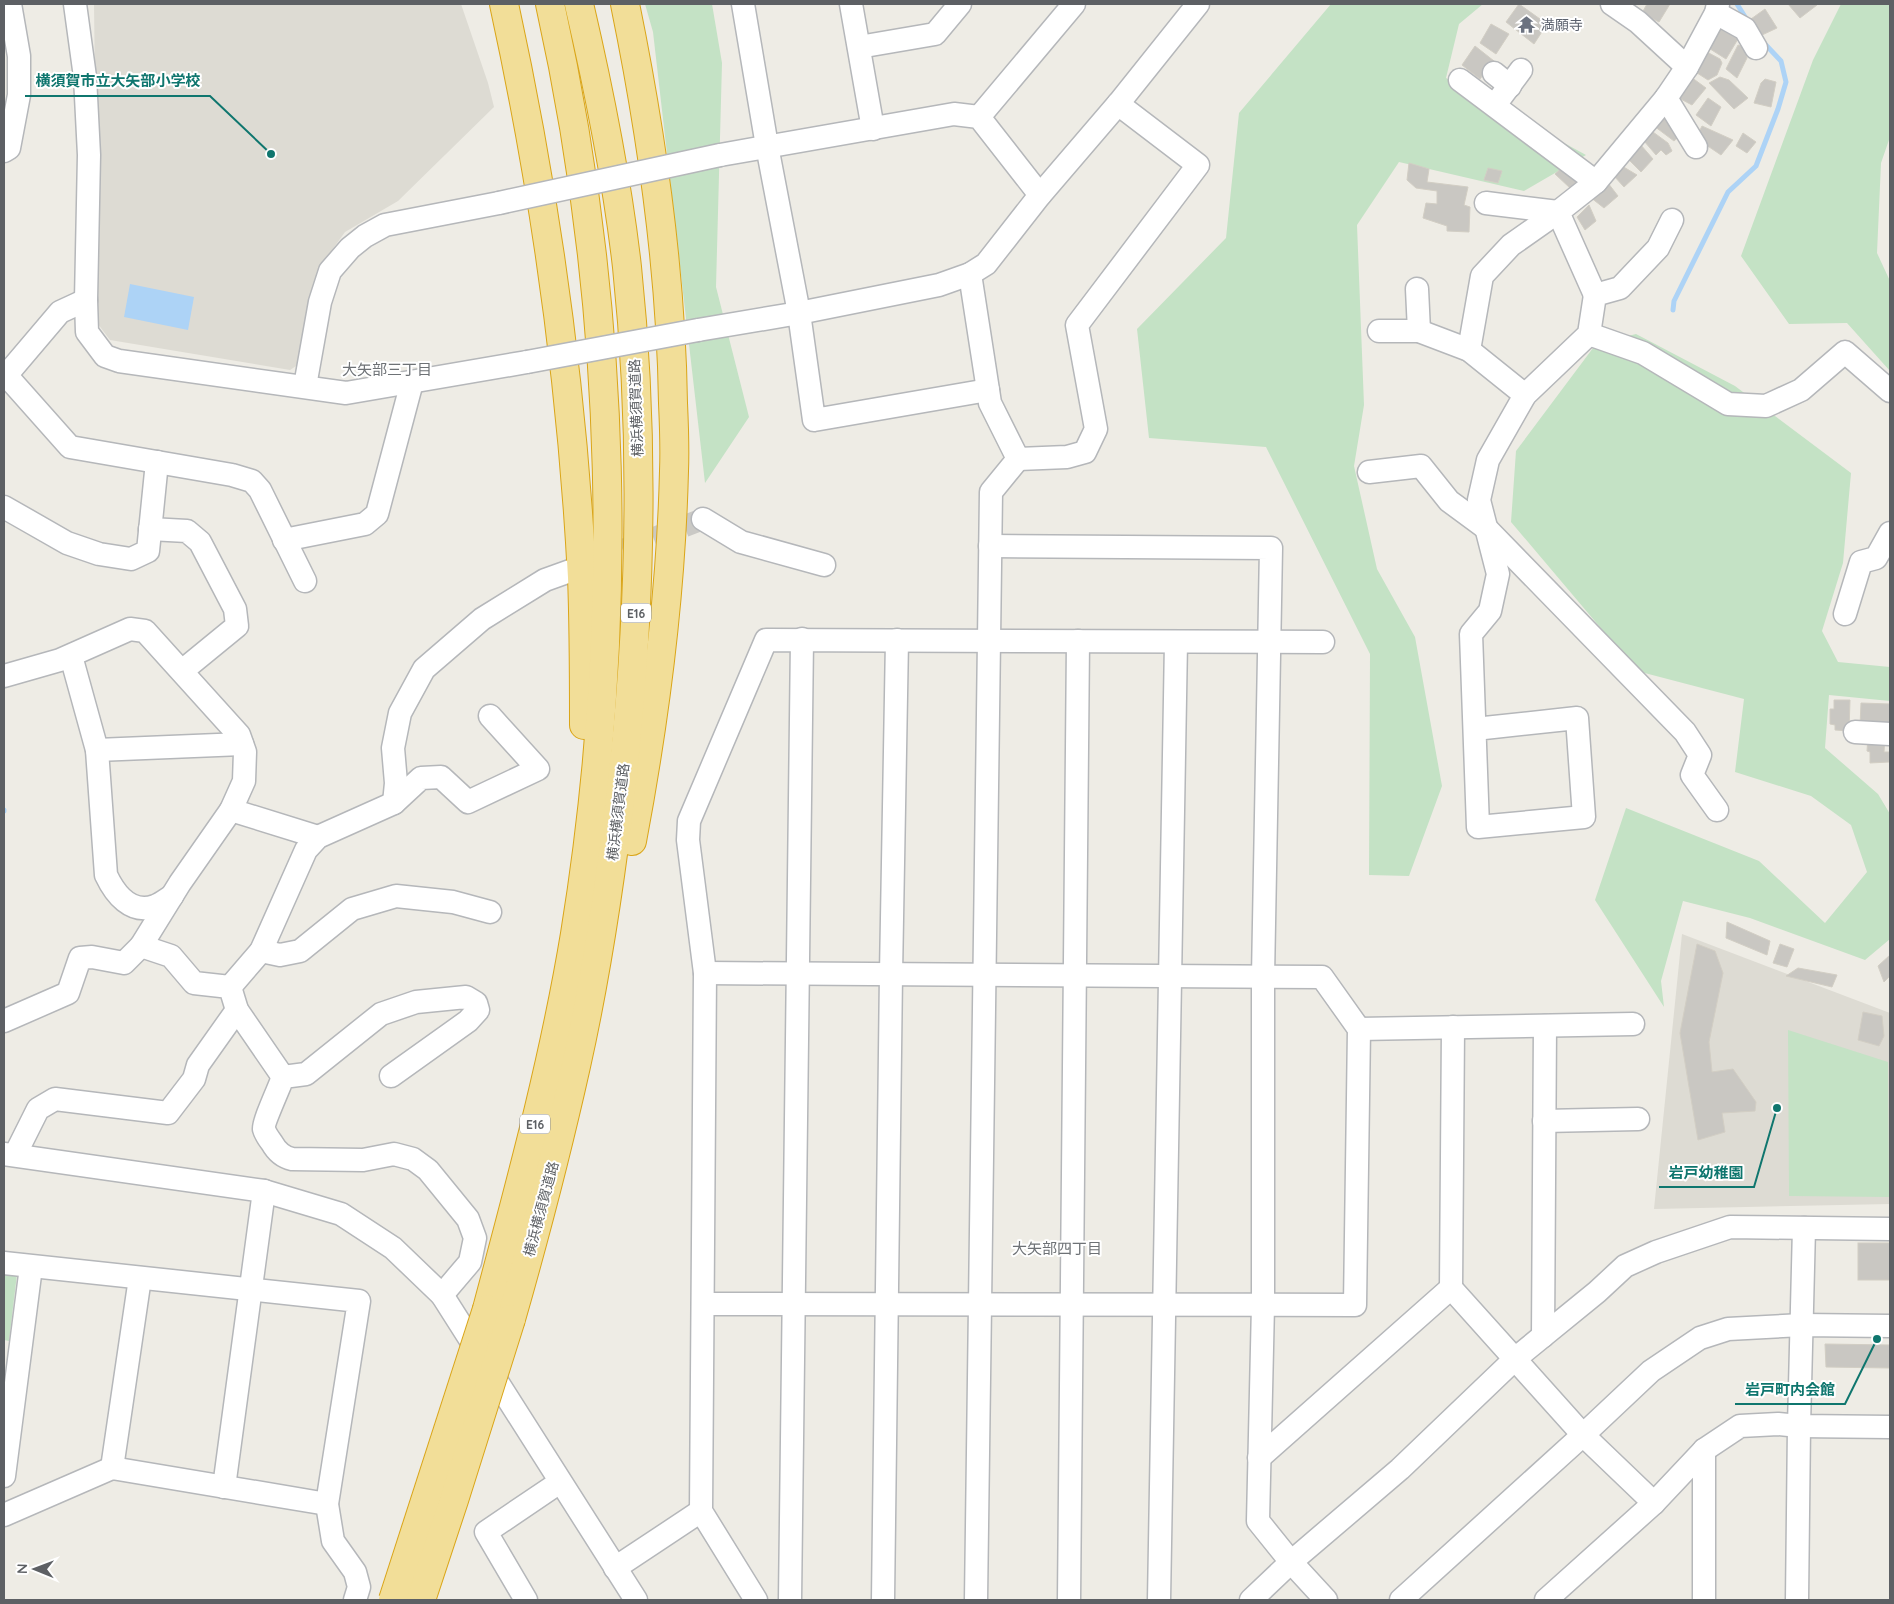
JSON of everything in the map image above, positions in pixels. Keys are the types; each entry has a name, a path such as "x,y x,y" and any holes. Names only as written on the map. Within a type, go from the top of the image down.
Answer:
{"highway":[{"path":"504,4 527,115 548,244 576,482 582,579 584,732 574,936"},
{"name":"横浜横須賀道路","path":"421,1600 474,1437 574,936 595,786 605,668 608,570 606,444 601,347 586,209 569,100 550,4"},
{"name":"横浜横須賀道路","path":"393,1600 499,1314 540,1217 576,1065 597,960 612,865 630,703 637,608 638,470 636,373 627,267 617,197 592,62 579,4"},
{"path":"540,1217 577,1114 599,1026 641,791 658,680 671,555 675,468 673,364 666,260 642,93 625,4"}],"street":[{"path":"6,150 9,114 19,95 19,56 10,4"},
{"path":"75,4 85,77 89,155 87,332 105,356 119,361 346,393 799,313 939,285 970,274 986,264 1040,195 1118,104 1198,4"},
{"path":"743,4 767,146 799,313 814,420 988,390"},
{"path":"851,4 873,129"},
{"path":"858,47 935,34 960,4"},
{"path":"979,117 1074,4"},
{"path":"1612,4 1638,22 1687,67"},
{"path":"1469,350 1482,276 1511,245 1596,182 1666,98 1687,67 1717,8 1745,29 1756,48"},
{"path":"1494,106 1508,76"},
{"path":"1460,80 1596,182"},
{"path":"1666,98 1696,147"},
{"path":"976,1600 991,492 1018,459 1067,457 1085,452 1096,429 1077,325 1198,165 1118,104"},
{"path":"305,386 320,302 330,271 350,248 365,236 385,226 720,155 954,114 979,117 1040,195"},
{"path":"1486,203 1558,212"},
{"path":"1475,729 1577,718 1584,817 1478,827 1471,634 1490,611 1498,574 1479,500 1488,460 1526,395 1589,334 1595,295 1558,212"},
{"path":"1595,295 1620,288 1658,248 1672,220"},
{"path":"970,274 990,403 1018,459"},
{"path":"1417,289 1419,331"},
{"path":"86,300 60,312 5,376 70,447 232,475 252,481 260,490 304,581"},
{"path":"1379,331 1419,331 1469,350 1526,395"},
{"path":"1589,334 1643,353 1728,404 1766,406 1801,390 1845,352 1890,391"},
{"path":"284,540 365,524 377,514 412,382"},
{"path":"4,507 18,517 67,543 99,554 131,559 148,551 157,462"},
{"path":"1369,472 1421,466 1449,501 1487,529 1685,732 1700,754 1692,775 1717,810"},
{"path":"703,519 741,542 824,565"},
{"path":"150,529 187,530 200,542 235,609 237,626 182,671"},
{"path":"1845,614 1861,562 1876,558 1890,533"},
{"path":"990,546 1271,548 1263,977 1262,1305 1258,1521 1291,1562 1326,1600"},
{"path":"394,803 396,783 393,748 400,713 424,669 482,619 546,580 570,571"},
{"path":"4,676 71,656 130,629 145,631 239,735 245,752 244,781 231,810 180,883 142,946 124,963 92,957 80,958 68,993 4,1021"},
{"path":"790,1600 802,639"},
{"path":"756,1600 701,1511 705,973 688,840 689,821 766,640 1323,642"},
{"path":"883,1600 897,640"},
{"path":"1069,1600 1078,641"},
{"path":"1159,1600 1166,1305 1176,642"},
{"path":"71,656 97,750 106,876 113,891 124,902 138,907 154,906 172,896"},
{"path":"230,987 261,951 306,850 318,837 394,803 421,778 441,777 468,802 538,769 490,716"},
{"path":"1855,732 1890,734"},
{"path":"97,750 242,744"},
{"path":"231,810 318,837"},
{"path":"261,951 280,955 300,951 352,909 396,896 453,902 490,912"},
{"path":"142,946 171,956 194,983 230,987"},
{"path":"703,1304 1355,1305 1359,1028 1322,977 705,973"},
{"path":"230,987 237,1010 283,1077"},
{"path":"283,1077 306,1074 381,1014 416,1002 466,997 476,1003 478,1010 468,1021 391,1076"},
{"path":"237,1010 198,1065 194,1079 168,1112 56,1099 38,1109 10,1154 264,1190 341,1214 393,1248 442,1295 636,1600"},
{"path":"1359,1028 1633,1024"},
{"path":"1543,1336 1545,1026"},
{"path":"1453,1027 1450,1288 1516,1358 1583,1435 1654,1503"},
{"path":"283,1077 274,1102 266,1115 264,1129 273,1146 283,1157 292,1159 362,1160 394,1154 412,1159 428,1170 468,1218 475,1238 470,1262 442,1295"},
{"path":"1544,1120 1638,1119"},
{"path":"224,1487 249,1290 264,1190"},
{"path":"1251,1600 1291,1562 1400,1469 1516,1358 1597,1292 1625,1266 1656,1252 1730,1227 1890,1228"},
{"path":"1797,1600 1804,1228"},
{"path":"4,1263 359,1301 327,1504 332,1541 355,1572 359,1588 355,1600"},
{"path":"4,1476 31,1267"},
{"path":"112,1468 140,1278"},
{"path":"1259,1458 1450,1288"},
{"path":"1401,1600 1651,1371 1700,1338 1728,1329 1802,1325 1890,1326"},
{"path":"1546,1600 1654,1503 1704,1450 1740,1426 1778,1424 1890,1427"},
{"path":"1704,1450 1704,1600"},
{"path":"4,1515 112,1468 327,1504"},
{"path":"526,1600 486,1532 560,1482"},
{"path":"615,1568 701,1511"}],"shaded area":[{"path":"94,4 461,4 488,83 494,107 398,201 345,232 317,271 299,364 290,370 110,340 98,324"},
{"path":"1682,934 1890,1013 1890,1204 1654,1209"}],"green space":[{"path":"645,4 712,4 722,63 716,287 749,417 705,483 653,32"},
{"path":"1331,4 1483,4 1459,24 1446,78 1586,155 1524,191 1399,162 1357,225 1364,405 1354,466 1377,569 1415,637 1442,786 1409,876 1369,875 1370,654 1266,447 1149,438 1137,329 1226,238 1239,113"},
{"path":"1841,4 1890,4 1890,137 1881,163 1877,253 1890,281 1890,371 1847,323 1789,324 1741,256 1813,60"},
{"path":"1636,334 1735,386 1851,473 1843,563 1822,631 1838,662 1890,667 1890,701 1829,695 1825,748 1878,794 1890,814 1890,939 1865,960 1750,918 1683,901 1661,981 1664,1007 1595,900 1626,808 1759,861 1825,923 1867,872 1851,825 1811,796 1735,772 1744,699 1637,671 1511,522 1516,451 1596,344"},
{"path":"1788,1030 1888,1062 1889,1197 1789,1196"},
{"path":"4,1272 17,1274 9,1341 4,1340"}],"water":[{"path":"130,284 194,297 188,330 124,317"}],"building":[{"path":"1519,4 1547,24 1534,44 1506,22"},
{"path":"1647,4 1670,4 1659,22 1642,13"},
{"path":"1788,4 1816,4 1817,5 1800,18"},
{"path":"1765,9 1777,28 1762,35 1751,19"},
{"path":"1491,24 1509,34 1496,54 1480,43"},
{"path":"1718,28 1738,39 1726,59 1707,47"},
{"path":"1738,45 1746,48 1747,58 1737,78 1726,69"},
{"path":"1475,46 1494,61 1480,79 1462,65"},
{"path":"1707,52 1720,59 1722,63 1717,75 1708,80 1694,71"},
{"path":"1691,77 1706,88 1692,105 1677,97"},
{"path":"1720,77 1729,80 1748,98 1734,109 1709,83"},
{"path":"1765,79 1776,82 1771,107 1754,103 1761,83"},
{"path":"1708,98 1721,107 1711,126 1696,115"},
{"path":"1665,114 1683,133 1674,141 1654,126"},
{"path":"1702,126 1733,140 1721,155 1696,138"},
{"path":"1653,132 1668,143 1672,151 1666,155 1661,150 1656,155 1644,141"},
{"path":"1743,133 1756,142 1747,153 1736,146"},
{"path":"1640,144 1653,159 1641,172 1627,158"},
{"path":"1409,163 1429,169 1427,182 1468,187 1464,205 1470,207 1469,232 1447,231 1447,226 1423,218 1426,203 1437,204 1437,191 1416,188 1407,180"},
{"path":"1565,165 1580,178 1570,188 1555,174"},
{"path":"1622,166 1637,175 1624,187 1614,176"},
{"path":"1488,168 1502,171 1498,183 1484,180"},
{"path":"1608,183 1618,196 1604,208 1590,197"},
{"path":"1589,205 1596,221 1585,230 1577,217"},
{"path":"1834,700 1850,700 1849,731 1835,730 1835,725 1830,724 1830,709 1834,709"},
{"path":"1861,703 1890,704 1890,726 1860,726"},
{"path":"1868,736 1885,737 1884,752 1890,752 1889,762 1870,763 1870,752 1867,751"},
{"path":"1727,922 1770,941 1767,955 1726,938"},
{"path":"1697,944 1715,951 1723,973 1709,1042 1712,1072 1733,1069 1756,1102 1755,1111 1722,1113 1725,1132 1698,1140 1680,1033"},
{"path":"1780,944 1794,949 1787,967 1773,963"},
{"path":"1890,955 1890,976 1884,982 1878,966"},
{"path":"1798,968 1837,975 1832,987 1786,976"},
{"path":"1863,1012 1882,1016 1884,1036 1879,1046 1858,1040"},
{"path":"1858,1243 1890,1243 1890,1280 1858,1280"},
{"path":"1825,1344 1890,1345 1890,1368 1826,1367"}],"waterway":[{"path":"1737,4 1747,20"},
{"path":"1673,310 1674,301 1728,192 1756,166 1778,109 1786,82 1781,61 1764,43"}],"tunnel":[{"path":"592,562 703,519"}],"place":[{"name":"満願寺","path":"1527,25"},
{"name":"横須賀市立大矢部小学校","path":"271,154"},
{"name":"岩戸幼稚園","path":"1777,1108"},
{"name":"岩戸町内会館","path":"1877,1339"}],"district":[{"name":"大矢部三丁目","path":"387,369"},
{"name":"大矢部四丁目","path":"1057,1248"}]}
